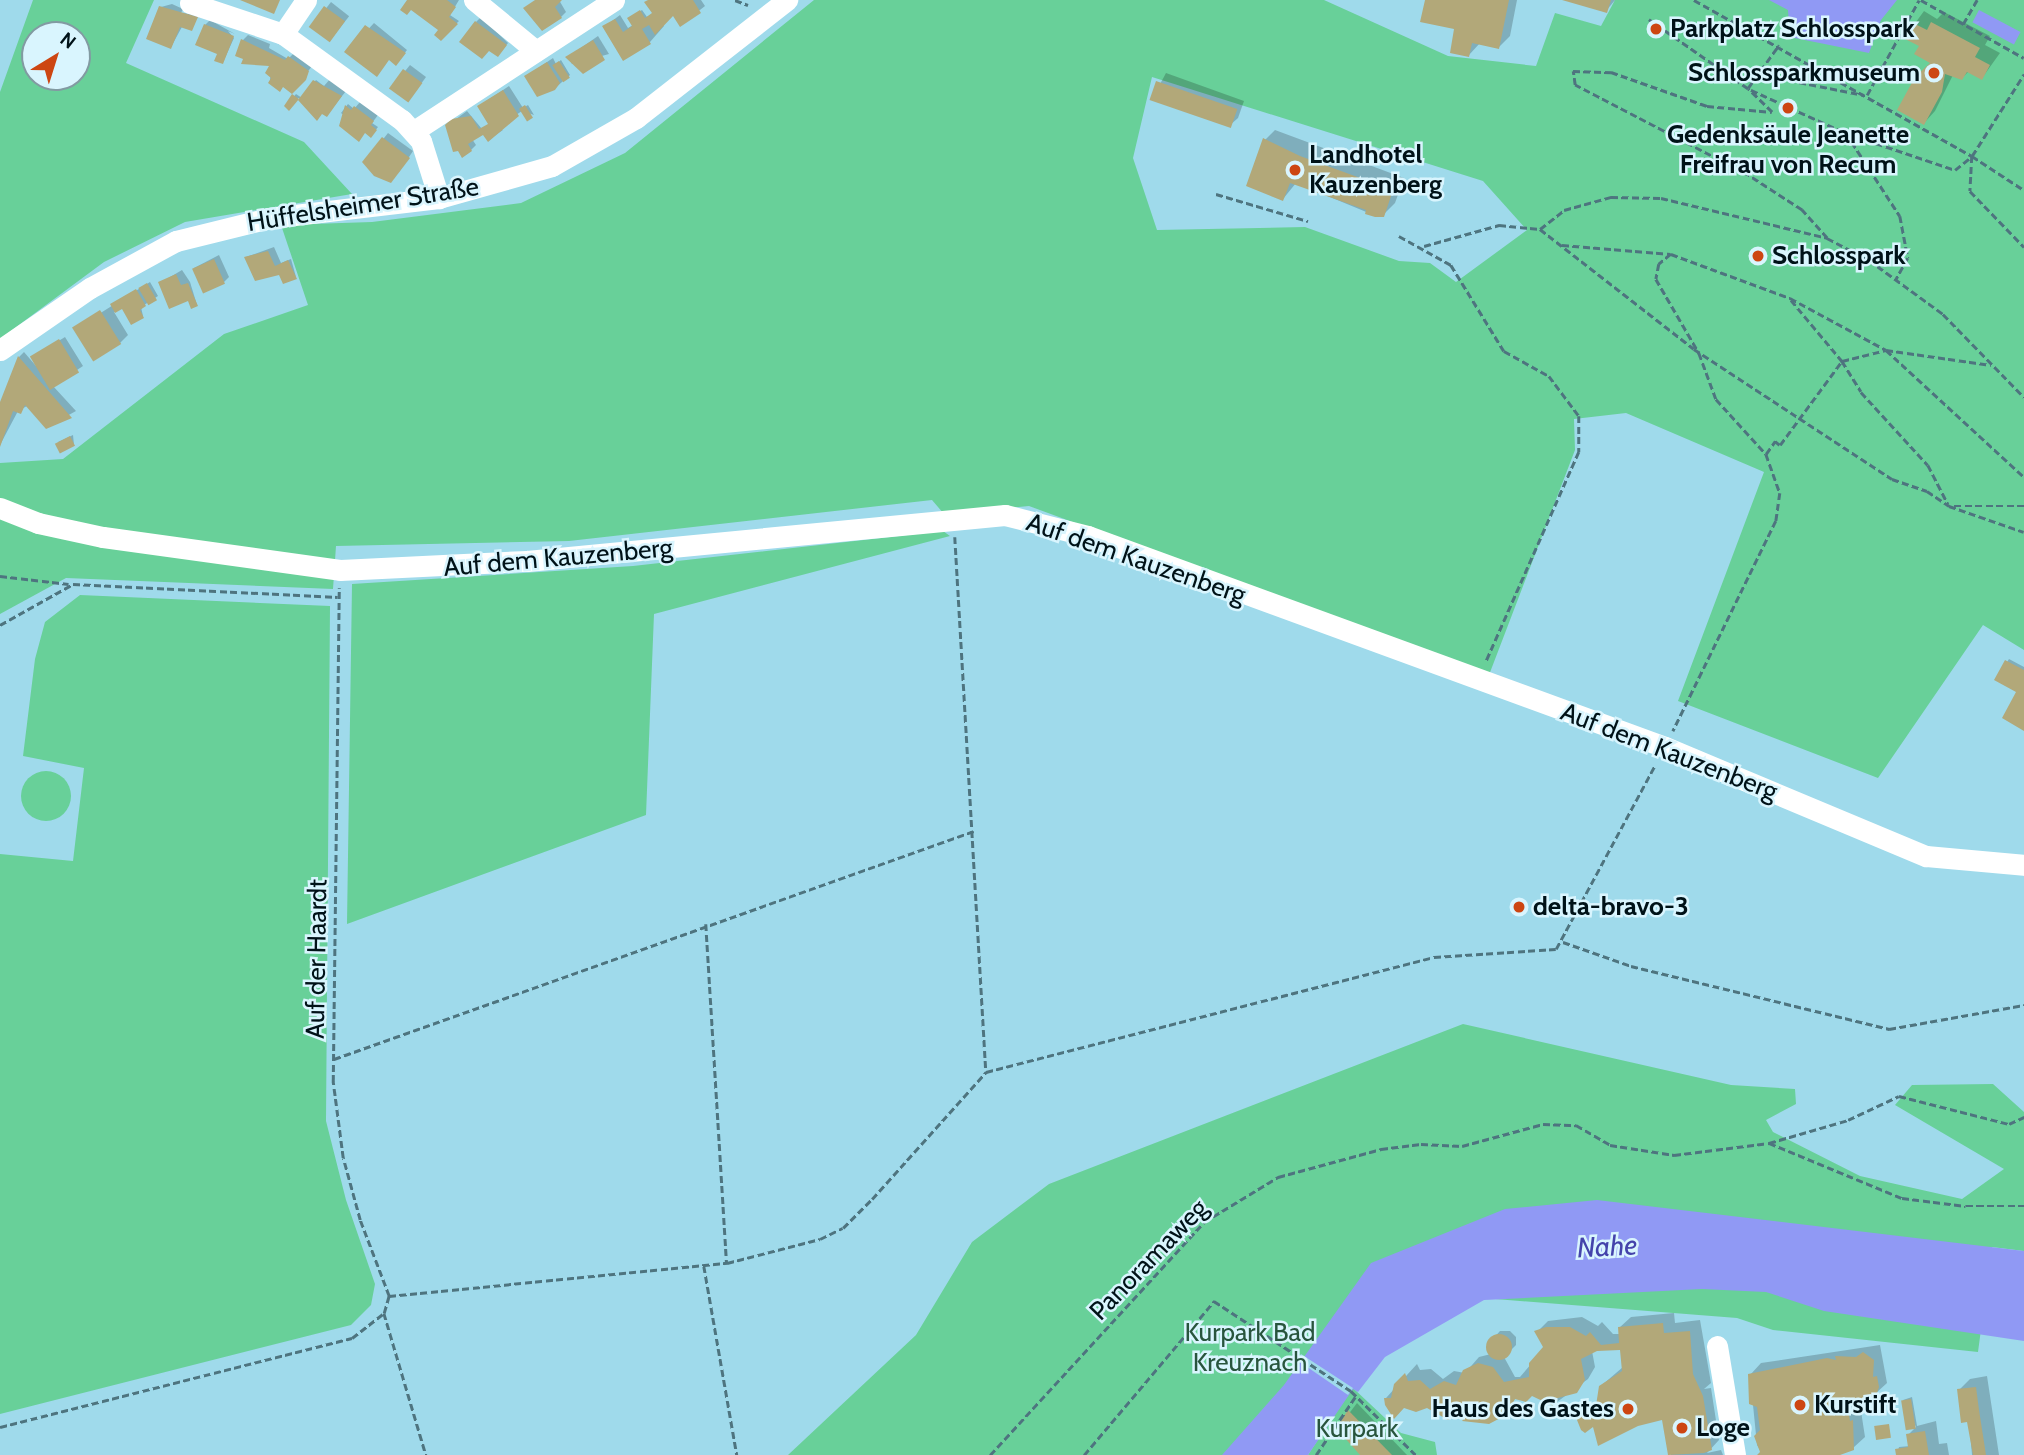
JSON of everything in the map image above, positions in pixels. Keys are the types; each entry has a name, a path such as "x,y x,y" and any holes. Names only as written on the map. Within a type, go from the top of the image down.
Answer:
{"street":[{"path":"283,34 306,0"},
{"path":"474,0 536,51"},
{"path":"414,131 614,0"},
{"name":"Hüffelsheimer Straße","path":"0,350 90,288 176,241 269,218 439,198 540,170 608,137 787,0"},
{"path":"190,3 283,34 414,131 439,198"},
{"name":"Auf dem Kauzenberg","path":"0,508 38,523 103,537 340,570 527,561 1005,515 1088,536 1478,681 1665,747 1926,856 2024,865"},
{"path":"1717,1346 1735,1455"}],"path":[{"path":"1695,0 1867,95 1972,156 2024,190"},
{"path":"1867,95 1920,0 2024,58"},
{"path":"1963,24 1978,0"},
{"path":"1649,20 1748,89 1772,112 1707,106 1611,72 1573,71 1571,77 1575,85 1748,175 1802,210 1827,238 1896,280 1943,314 2024,397"},
{"path":"1748,89 1779,46"},
{"path":"1758,74 1867,95"},
{"path":"1748,89 1846,133 1955,170 1972,156 2024,74"},
{"path":"1846,133 1900,216 1908,258 1896,280"},
{"path":"1972,156 1970,191 2024,247"},
{"path":"1216,194 1308,221"},
{"path":"1540,229 1564,211 1611,197 1661,198 1827,238"},
{"path":"1423,246 1499,225 1540,229 1699,353 1892,479 1927,491 1949,506 2024,532"},
{"path":"1399,236 1423,246 1451,265 1504,351 1549,376 1579,416 1582,435 1579,452 1478,681"},
{"path":"1562,245 1671,254 1790,298 1886,350 2024,477"},
{"path":"426,1455 384,1313 389,1296 727,1263 821,1239 843,1227 986,1072 1434,957 1556,949 1563,942 1665,747 1776,520 1780,493 1766,454 1716,399 1699,353 1656,279 1659,264 1671,254"},
{"path":"1790,298 1842,361 1861,393 1928,465 1949,506"},
{"path":"1766,454 1775,442 1780,445 1842,361 1886,350 1991,365"},
{"path":"1949,506 2024,506"},
{"path":"954,520 986,1072"},
{"path":"0,576 73,584"},
{"path":"0,625 73,584"},
{"name":"Auf der Haardt","path":"73,584 338,597 333,1059 343,1158 360,1220 389,1296"},
{"path":"333,1059 706,924 974,831"},
{"path":"706,924 727,1263"},
{"path":"1563,942 1631,965 1889,1029 2024,1005"},
{"path":"1769,1143 1848,1120 1899,1096 2009,1124 2024,1117"},
{"name":"Panoramaweg","path":"990,1455 1203,1222 1240,1196 1279,1177 1381,1149 1462,1146 1542,1124 1576,1125 1610,1145 1674,1154 1769,1143 1902,1198 1966,1206 2024,1206"},
{"path":"704,1266 737,1455"},
{"path":"1084,1455 1214,1301 1351,1391 1416,1455"},
{"path":"0,1427 352,1338 384,1313"},
{"path":"1316,1455 1356,1396"}],"green space":[{"path":"33,0 154,0 126,63 304,142 352,194 185,222 104,262 0,339 0,92 21,33 21,91 91,91 91,21 25,21"},
{"path":"814,0 1324,0 1448,56 1536,66 1555,13 1601,26 1615,0 2024,0 2024,650 1983,625 1878,778 1678,701 1764,472 1626,413 1574,419 1575,450 1489,675 1029,506 944,514 932,500 569,541 336,546 333,589 66,578 0,614 0,463 63,459 224,334 308,305 281,225 372,222 521,203 625,153","holes":["1152,77 1483,181 1527,230 1456,282 1430,263 1399,261 1305,227 1157,230 1133,158"]},
{"path":"943,531 950,536 654,614 646,815 347,924 352,584 633,566"},
{"path":"80,595 330,606 326,1121 346,1200 375,1284 371,1305 351,1325 0,1414 0,854 73,861 84,768 23,756 35,659 45,622"},
{"path":"46,771 64,778 71,796 64,814 46,821 28,814 21,796 28,778"},
{"path":"1463,1024 1731,1085 1795,1089 1796,1104 1766,1120 1773,1132 1860,1176 1962,1199 2004,1169 1895,1105 1912,1085 1993,1084 2024,1112 2024,1251 1992,1247 1978,1352 1773,1330 1737,1318 1483,1298 1390,1346 1353,1388 1401,1433 1435,1442 1437,1455 1308,1455 1330,1421 1306,1455 788,1455 916,1335 972,1242 1049,1184"}],"water":[{"path":"1769,0 1897,0 1881,20 1869,53 1790,37 1788,10"},
{"path":"1979,10 2020,32 2014,44 1972,22"},
{"name":"Nahe","path":"1597,1200 2024,1251 2024,1341 1824,1311 1766,1292 1702,1289 1484,1300 1385,1357 1358,1392 1353,1389 1308,1455 1222,1455 1284,1385 1371,1263 1505,1209"}],"pier":[{"path":"1301,1354 1353,1388 1348,1395 1297,1360"}],"building":[{"path":"240,0 280,0 274,14"},
{"path":"407,0 447,0 456,7 449,17 458,24 441,41 434,35 438,30 411,10 407,15 400,10"},
{"path":"535,0 562,0 555,7 562,18 542,31 523,8"},
{"path":"693,0 701,13 680,27 673,16 655,35 649,25 642,29 651,44 623,61 602,26 615,19 623,32 632,26 627,18 640,10 645,18 652,13 644,2"},
{"path":"1425,0 1509,0 1499,49 1472,43 1469,57 1450,53 1454,29 1420,22"},
{"path":"1562,0 1611,0 1607,13"},
{"path":"159,6 198,17 192,31 180,27 171,49 146,39"},
{"path":"324,6 345,21 330,42 309,27"},
{"path":"475,21 507,45 498,57 489,51 482,59 459,42"},
{"name":"Schlossparkmuseum","path":"1911,22 1927,30 1931,22 1980,48 1975,57 1990,65 1982,80 1967,72 1962,80 1945,74 1942,92 1924,125 1897,110 1915,77 1930,63 1914,54 1919,46 1903,38"},
{"path":"204,24 234,36 223,64 214,61 217,54 195,45"},
{"path":"365,25 406,53 396,66 389,60 377,77 344,52"},
{"path":"241,39 285,60 288,56 309,71 306,80 292,94 283,87 280,92 268,83 271,78 265,73 269,66 241,64 243,59 235,56"},
{"path":"593,40 605,60 583,74 565,57"},
{"path":"559,61 570,78 563,82 552,65"},
{"path":"547,62 560,83 555,90 537,97 524,76"},
{"path":"403,69 422,83 408,103 389,88"},
{"path":"313,80 342,96 327,117 322,114 317,121 298,100"},
{"path":"1156,81 1237,109 1231,128 1149,100"},
{"path":"503,90 519,116 488,142 483,135 468,144 472,151 462,158 458,151 453,152 445,125 451,119 471,116 479,129 488,124 477,106"},
{"path":"292,94 299,99 289,111 284,106"},
{"path":"345,105 351,110 354,106 374,121 371,125 377,130 371,138 365,133 359,142 339,126"},
{"path":"525,105 533,118 527,121 519,109"},
{"path":"382,137 410,158 391,183 374,176 362,162"},
{"name":"Landhotel Kauzenberg","path":"1263,138 1300,156 1393,190 1384,217 1365,214 1366,210 1290,183 1283,201 1246,186"},
{"path":"268,251 275,266 288,260 297,279 283,284 279,275 255,281 244,257"},
{"path":"214,259 225,284 203,293 192,269"},
{"path":"176,274 181,285 188,283 198,306 191,309 188,301 169,309 158,282"},
{"path":"147,283 157,300 148,305 138,288"},
{"path":"136,289 146,306 140,310 144,318 131,325 122,309 115,313 110,304"},
{"path":"100,310 121,344 93,361 72,327"},
{"path":"59,339 79,372 50,390 30,357"},
{"path":"18,356 72,418 46,429 25,405 21,414 13,411 0,447 0,402"},
{"path":"70,436 75,446 60,454 55,444"},
{"path":"2005,660 2024,670 2024,731 2002,718 2016,692 1994,680"},
{"path":"1663,1323 1664,1333 1690,1331 1693,1374 1703,1396 1712,1450 1704,1453 1668,1455 1662,1420 1638,1426 1598,1446 1593,1427 1585,1433 1581,1430 1577,1420 1580,1411 1595,1412 1599,1386 1622,1371 1620,1350 1597,1351 1581,1359 1585,1380 1577,1393 1554,1399 1553,1406 1532,1396 1526,1402 1515,1399 1506,1415 1489,1424 1462,1421 1471,1411 1468,1409 1448,1420 1427,1408 1416,1412 1404,1408 1394,1419 1385,1405 1384,1398 1391,1398 1394,1384 1405,1373 1408,1381 1420,1380 1430,1389 1444,1381 1456,1385 1463,1370 1478,1363 1493,1367 1504,1382 1529,1377 1529,1363 1543,1347 1534,1331 1546,1327 1570,1327 1586,1336 1590,1332 1601,1345 1619,1343 1618,1327"},
{"path":"1499,1334 1508,1338 1512,1347 1508,1356 1499,1360 1490,1356 1486,1347 1490,1338"},
{"name":"Kurstift","path":"1863,1352 1874,1360 1873,1377 1877,1376 1879,1387 1876,1396 1847,1402 1850,1421 1853,1420 1854,1450 1840,1455 1757,1455 1760,1452 1754,1436 1760,1430 1757,1407 1749,1404 1748,1374 1827,1358 1836,1360 1835,1356 1856,1357"},
{"path":"1976,1387 1986,1455 1973,1455 1967,1422 1961,1423 1957,1389"},
{"path":"1911,1399 1916,1429 1906,1430 1901,1401"},
{"path":"1348,1410 1392,1455 1360,1455 1336,1428"},
{"path":"1889,1424 1891,1438 1876,1440 1874,1426"},
{"path":"1925,1431 1929,1455 1896,1455 1895,1449 1908,1447 1906,1434"}],"place":[{"name":"Parkplatz Schlosspark","path":"1656,29"},
{"name":"Schlossparkmuseum","path":"1934,73"},
{"name":"Gedenksäule Jeanette Freifrau von Recum","path":"1788,108"},
{"name":"Landhotel Kauzenberg","path":"1295,170"},
{"name":"Schlosspark","path":"1758,256"},
{"name":"delta-bravo-3","path":"1519,907"},
{"name":"Kurstift","path":"1800,1405"},
{"name":"Haus des Gastes","path":"1628,1409"},
{"name":"Loge","path":"1682,1428"}],"park label":[{"name":"Kurpark Bad Kreuznach","path":"1250,1348"},
{"name":"Kurpark","path":"1357,1429"}]}
